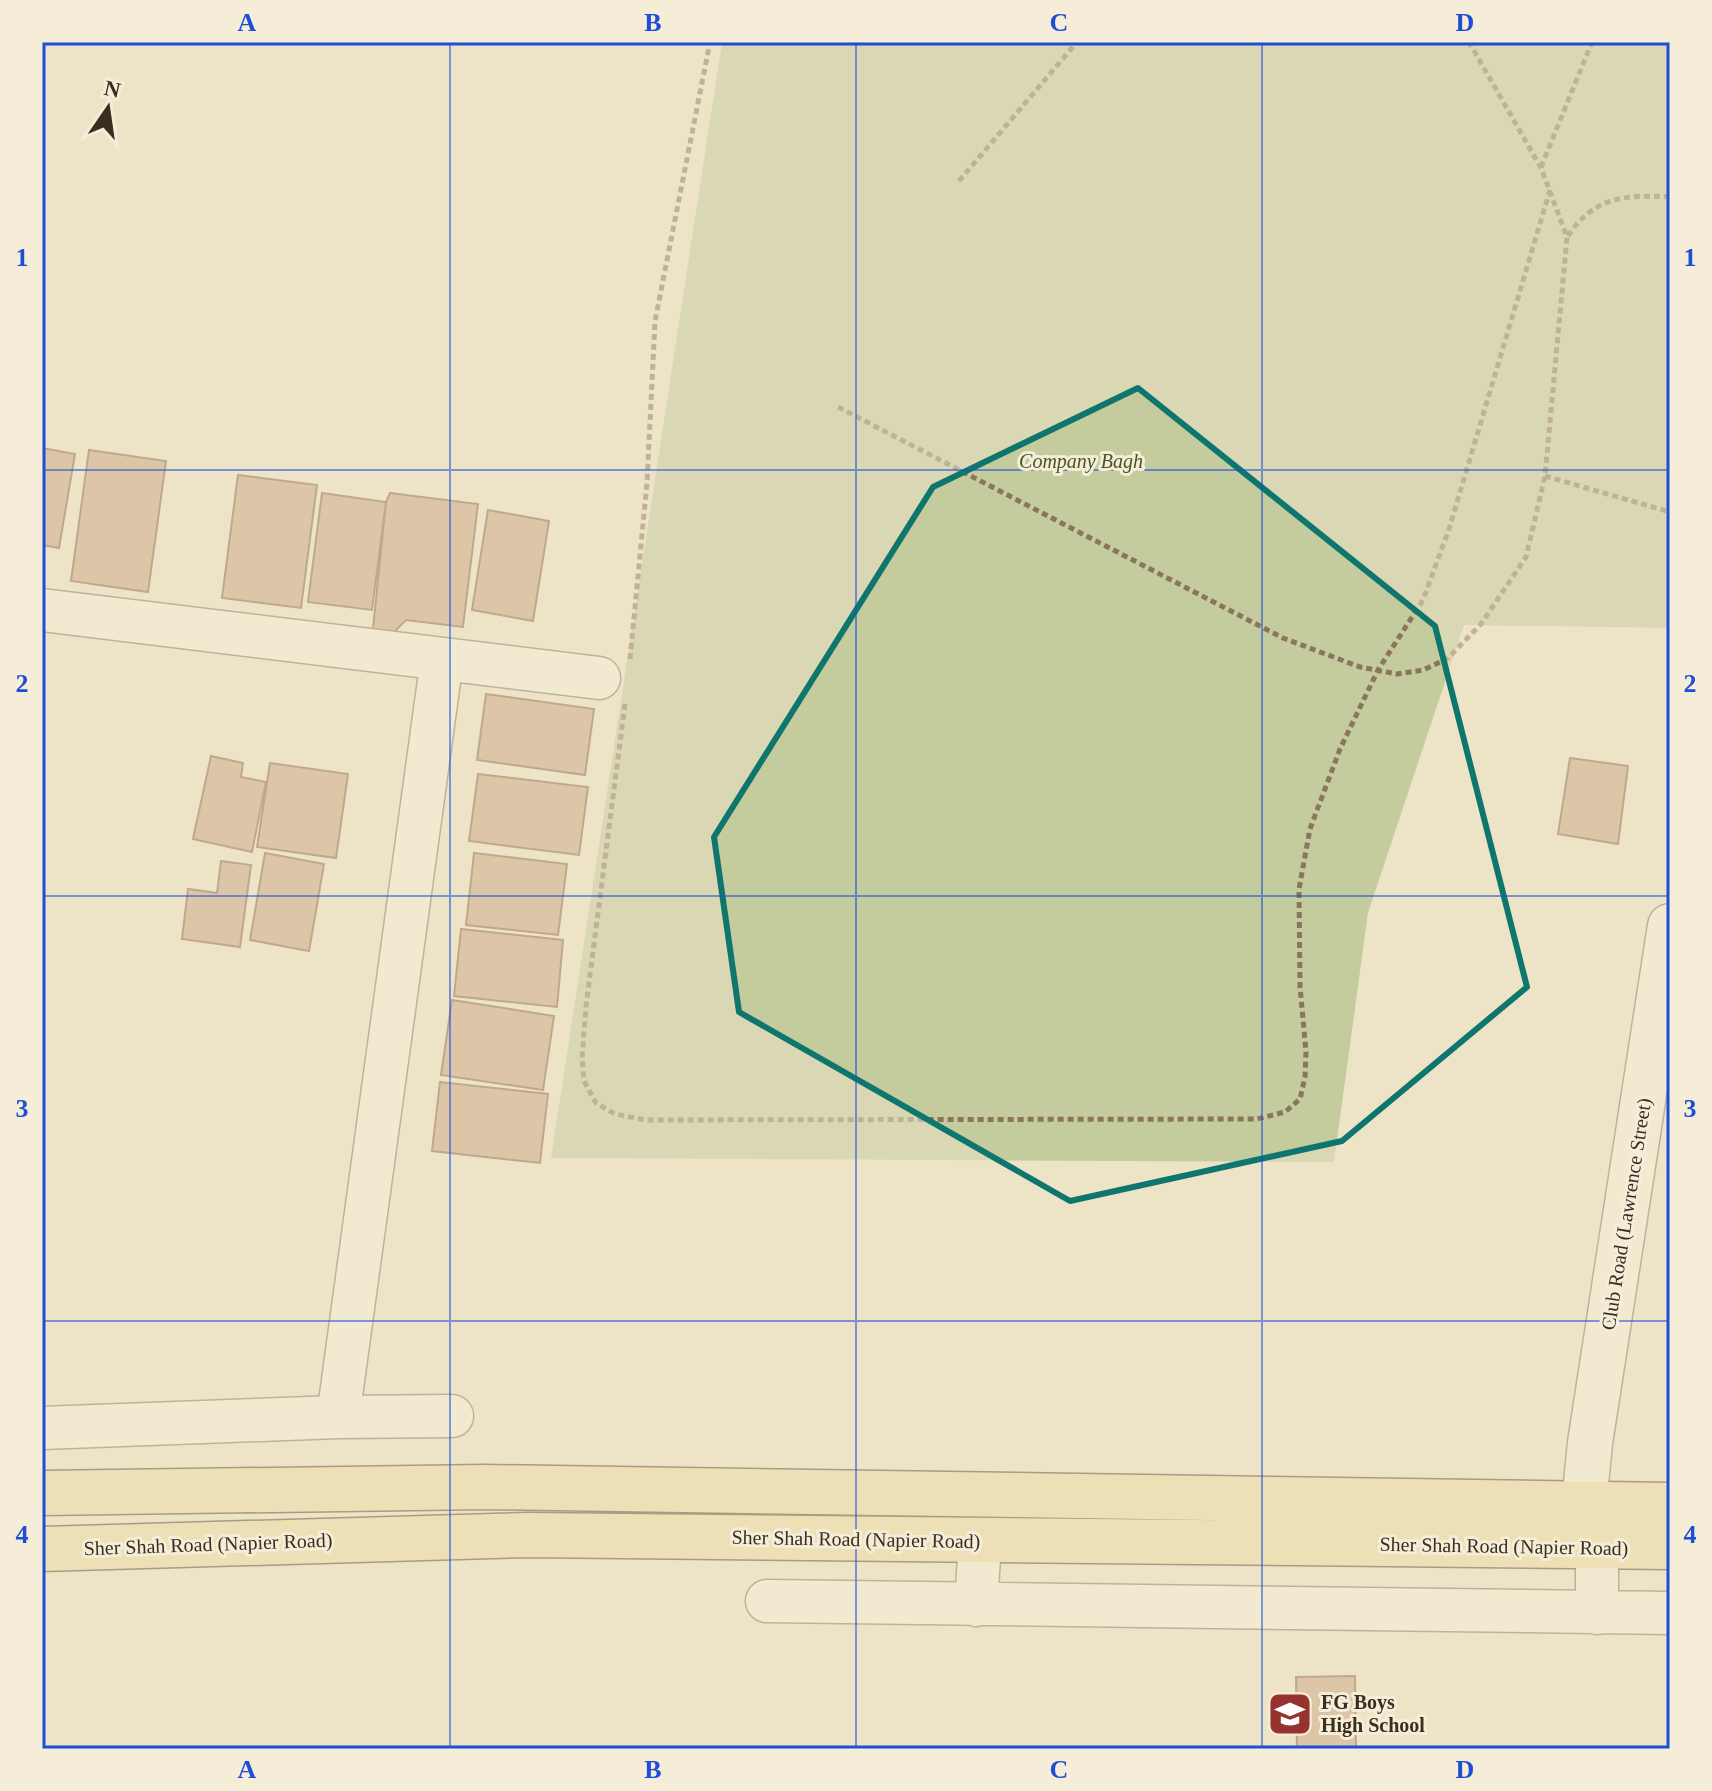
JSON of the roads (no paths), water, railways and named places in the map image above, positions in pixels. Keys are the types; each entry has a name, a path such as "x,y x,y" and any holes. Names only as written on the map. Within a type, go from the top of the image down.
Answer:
{"main road":[{"path":"42,1493 485,1487 1670,1505"},
{"name":"Sher Shah Road (Napier Road)","path":"42,1549 528,1535 1670,1547"}],"street":[{"path":"42,610 618,681"},
{"path":"338,1417 442,659"},
{"name":"Club Road (Lawrence Street)","path":"1584,1503 1590,1443 1670,926"},
{"path":"42,1428 452,1416"},
{"path":"976,1605 980,1541"},
{"path":"1597,1546 1597,1613"},
{"path":"767,1601 1670,1613"}],"place":[{"name":"FG Boys High School","path":"1290,1714"}],"park label":[{"name":"Company Bagh","path":"1081,461"}]}
